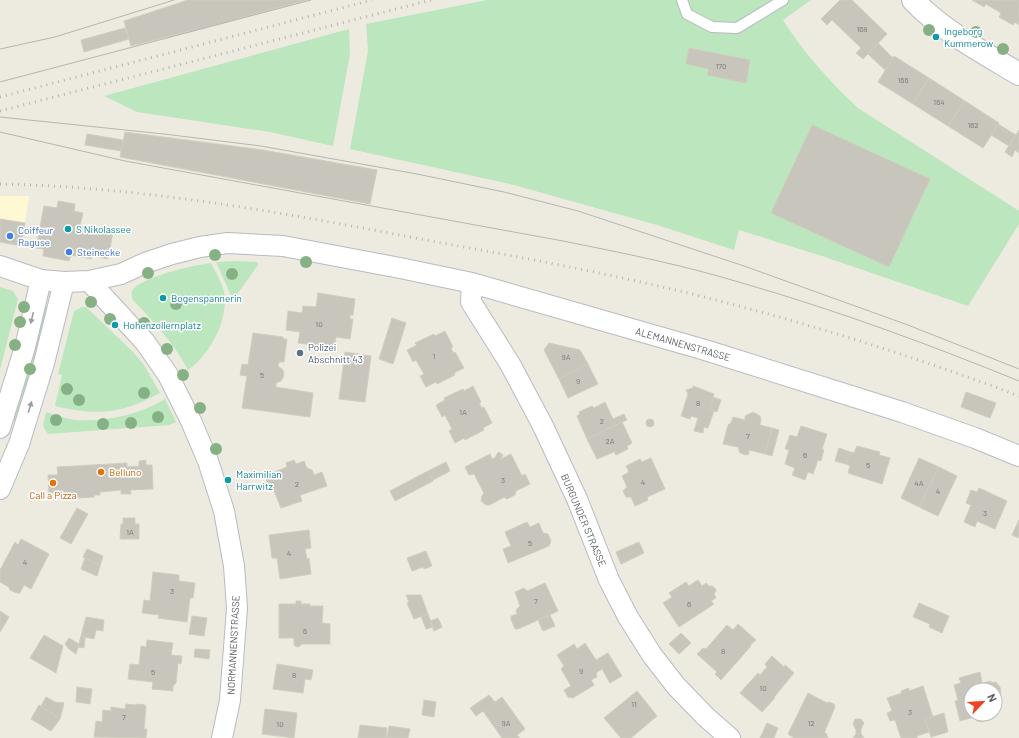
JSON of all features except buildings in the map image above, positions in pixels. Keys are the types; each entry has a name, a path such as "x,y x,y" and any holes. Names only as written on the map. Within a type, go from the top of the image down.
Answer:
{"main road":[{"path":"913,0 940,24 1019,74"}],"street":[{"name":"ALEMANNENSTRASSE","path":"89,281 121,274 145,263 172,254 216,244 241,243 283,246 400,268 472,283 705,350 881,405 975,438 1019,456"},
{"path":"0,266 41,280 64,282 89,281"},
{"path":"0,428 24,347 41,280"},
{"name":"NORMANNENSTRASSE","path":"89,281 145,342 168,375 191,421 208,461 224,511 234,566 237,608 230,700 222,738"},
{"path":"0,489 6,460 19,444 44,363 64,282"},
{"name":"BURGUNDER STRASSE","path":"472,283 471,302 510,364 542,426 577,499 609,580 628,617 652,655 676,686 706,717 730,738"}],"lane":[{"path":"682,0 688,14 712,27 737,28 783,0"}],"shaded area":[{"path":"0,196 29,196 21,246 0,242"}],"green space":[{"path":"487,0 811,0 783,20 808,55 837,88 858,108 1019,211 1019,224 968,306 822,256 739,230 734,250 657,225 510,184 350,149 368,51 366,24"},
{"path":"349,29 350,54 333,146 270,132 137,112 104,96"},
{"path":"216,262 256,262 258,265 233,300"},
{"path":"211,263 223,288 225,299 222,322 217,334 204,354 188,370 170,342 133,300 132,291 145,281 168,272"},
{"path":"0,287 13,291 18,299 0,370"},
{"path":"42,306 50,308 45,329 16,422 10,419"},
{"path":"82,307 86,307 133,352 144,365 160,393 133,405 109,411 84,411 55,406 62,375 58,374 74,311"},
{"path":"165,399 176,422 169,425 48,434 43,426 46,412 76,420 99,420 133,413 155,405"}],"tram line":[{"path":"0,49 55,37 174,0"},
{"path":"0,82 311,0"},
{"path":"0,117 164,134 261,146 417,174 504,192 578,211 744,266 908,325 1019,369"},
{"path":"0,132 125,161 563,241 675,265 777,293 847,316 951,354 1019,381"}],"railway":[{"path":"0,97 372,0"},
{"path":"0,111 431,0"},
{"path":"0,184 108,190 214,203 320,220 591,271 688,293 814,327 897,353 1019,396"}],"place":[{"name":"Ingeborg Kummerow","path":"936,37"},
{"name":"S Nikolassee","path":"68,229"},
{"name":"Coiffeur Raguse","path":"10,236"},
{"name":"Steinecke","path":"69,252"},
{"name":"Bogenspannerin","path":"163,298"},
{"name":"Hohenzollernplatz","path":"115,325"},
{"name":"Polizei Abschnitt 43","path":"300,353"},
{"name":"Belluno","path":"101,472"},
{"name":"Maximilian Harrwitz","path":"228,480"},
{"name":"Call a Pizza","path":"53,483"}]}
